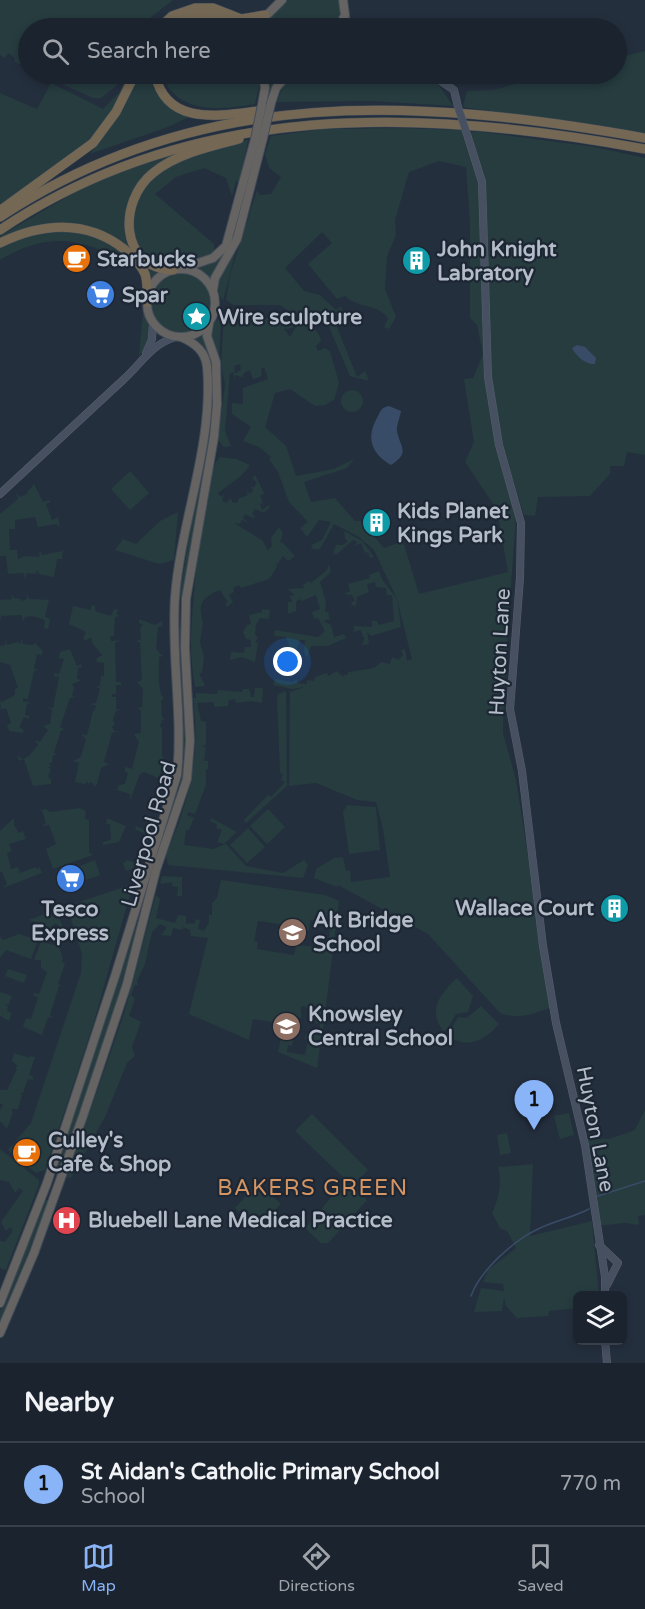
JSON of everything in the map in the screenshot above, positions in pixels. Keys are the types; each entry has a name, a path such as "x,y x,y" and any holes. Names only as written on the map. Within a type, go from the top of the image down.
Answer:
{"highway":[{"path":"262,18 279,2"},
{"path":"170,18 195,8 213,8 238,18"},
{"path":"187,18 207,15 223,18"},
{"path":"247,18 265,15"},
{"path":"0,211 93,142 116,112 130,84"},
{"path":"159,84 168,99 177,107 194,114 219,115 334,105 365,110"},
{"path":"0,243 26,231 50,226 73,227 97,234 116,244 138,264 146,278 147,302 153,322 162,331 178,337 199,332 208,324 215,307 213,290 215,278 237,239 267,104 265,84"},
{"path":"267,104 279,84"},
{"path":"0,217 73,175 163,139 251,118 321,111 365,110 465,114 564,124 645,138"},
{"path":"0,230 62,192 129,162 221,137 309,124 387,121 459,124 564,134 645,149"},
{"path":"213,290 198,274 157,268 147,263 139,255 131,237 129,219 131,206 144,181 166,164 206,148 309,124"},
{"path":"147,302 155,282 175,270 208,261 226,246 259,139"},
{"name":"Liverpool Road","path":"0,1333 34,1253 83,1116 127,984 156,870 187,779 190,741 185,648 186,599 214,437 217,404 216,362 207,336 208,324"},
{"name":"Liverpool Road","path":"0,1303 47,1183 174,787 178,746 174,652 175,598 205,424 207,374 206,360 201,350 178,337"}],"main road":[{"name":"Huyton Lane","path":"445,84 454,90 482,182 488,377 499,446 521,523 519,599 510,709 522,771 554,1011 585,1145 604,1291"},
{"path":"144,358 152,339 153,322"},
{"path":"0,494 157,344 178,337"},
{"path":"599,1245 617,1260 615,1270 610,1272 602,1265 611,1256"},
{"name":"Huyton Lane","path":"606,1291 615,1270"},
{"path":"605,1345 607,1363"}],"green space":[{"path":"0,0 173,0 150,18 18,18 18,63 8,53 5,58 0,55"},
{"path":"287,0 340,0 341,13 338,18 269,18"},
{"path":"645,51 645,133 463,107 467,91 493,90 515,84 627,84 627,56"},
{"path":"50,84 53,84 103,109 119,93 123,84 128,84 119,102 93,138 0,205 0,93 37,109"},
{"path":"62,84 117,84 101,98 93,98"},
{"path":"135,84 155,84 165,99 189,117 168,127 90,154 123,109"},
{"path":"167,84 258,84 259,86 255,104 228,108 201,107 188,103 178,97"},
{"path":"265,84 275,84 268,103 265,103"},
{"path":"284,84 437,84 453,106 372,101 277,102"},
{"path":"323,129 466,130 482,182 488,377 516,516 504,683 503,733 516,780 552,1007 539,1012 520,1016 500,1013 428,934 338,885 337,887 314,878 316,869 334,858 343,857 346,871 350,870 351,882 390,877 383,829 376,802 357,800 316,783 289,786 290,692 304,687 292,689 273,685 275,679 293,682 297,679 297,683 307,684 307,680 314,681 315,677 327,673 328,676 337,671 342,676 348,672 374,668 381,662 390,664 392,657 398,660 403,655 401,650 405,649 407,661 412,659 397,599 374,550 359,537 334,524 320,549 313,549 311,545 322,540 331,522 319,520 307,537 300,528 308,522 289,502 278,472 269,459 271,457 259,447 243,441 251,427 232,414 232,403 243,404 243,388 268,379 264,367 261,369 262,376 253,379 250,371 245,372 242,377 235,375 235,379 233,374 241,370 240,364 234,366 235,372 230,373 225,431 231,446 224,447 218,440 225,384 221,367 224,315 293,320 293,328 284,329 290,337 299,322 303,323 319,334 321,341 316,346 318,351 325,348 330,351 339,383 334,400 325,405 315,406 290,389 275,393 265,427 286,446 296,476 334,469 354,459 347,468 304,482 311,502 335,498 355,521 361,521 384,548 403,541 419,594 508,572 497,510 465,462 474,442 464,379 473,378 483,354 477,325 470,318 470,223 466,167 439,161 409,172 395,220 396,235 387,256 385,289 396,317 389,329 384,327 388,318 378,310 356,303 345,296 337,299 308,264 332,243 322,232 285,268 304,291 320,295 336,310 341,306 345,316 338,319 337,327 357,377 365,371 369,381 350,376 329,327 321,320 290,312 280,305 233,305 226,300 230,275 257,190 260,195 271,194 281,177 269,168 265,154 271,136"},
{"path":"474,131 595,147 645,158 645,455 627,452 624,466 610,466 610,474 590,496 538,497 535,516 524,515 500,440 492,378 484,181 471,133"},
{"path":"248,140 240,182 236,181 232,196 226,178 204,168 176,177 155,194 214,244 214,253 174,266 155,263 144,256 134,234 133,220 140,194 147,183 168,166 181,160 208,150"},
{"path":"259,141 233,239 211,279 194,267 222,253"},
{"path":"193,148 149,175 139,184 127,205 128,233 135,256 163,271 149,284 124,245 51,224 21,230 0,239 0,236 79,190 117,173"},
{"path":"56,229 94,236 123,253 118,258 87,245 59,241 31,246 0,260 0,247 31,234"},
{"path":"237,246 223,301 219,294 219,280"},
{"path":"181,272 198,277 203,281 207,286 212,303 207,320 203,325 198,329 181,334 164,329 159,325 155,320 150,303 155,286 159,281 164,277"},
{"path":"144,302 150,334 140,356 139,355"},
{"path":"221,316 219,361 210,341 211,326"},
{"path":"203,334 213,371 213,401 208,440 206,440 207,353 195,340"},
{"path":"352,390 360,393 363,401 360,409 352,412 344,409 341,401 344,393"},
{"path":"220,457 236,459 250,465 218,493 221,497 224,494 222,501 226,503 231,498 233,503 238,502 238,499 248,495 246,490 250,494 253,490 250,486 254,488 257,482 252,479 255,475 266,497 264,494 260,495 263,503 260,504 262,510 269,505 270,507 264,513 255,509 252,514 255,516 253,518 245,514 243,518 248,523 242,520 240,524 234,523 262,540 268,550 272,546 271,538 279,527 283,533 280,543 282,542 295,556 288,561 283,556 277,565 275,562 277,567 269,579 241,588 239,585 233,588 234,592 229,595 233,602 227,607 225,603 228,602 220,590 205,599 201,607 203,622 200,642 204,658 202,673 199,673 205,686 195,687 191,646 199,546 208,489"},
{"path":"205,463 184,590 178,605 201,466"},
{"path":"129,472 149,493 130,510 111,489"},
{"path":"34,484 43,502 49,500 51,502 46,504 52,520 58,517 60,527 56,524 38,527 35,517 15,520 15,529 9,529 10,550 17,550 18,559 25,556 39,557 40,550 42,555 63,551 62,559 57,559 54,577 39,574 37,570 36,574 27,573 25,579 24,573 8,574 6,556 0,556 0,514 18,499 16,494 20,497 25,495"},
{"path":"178,512 174,560 159,564 115,550 123,539 136,544 160,521"},
{"path":"344,531 362,541 374,557 370,558 368,552 365,553 361,543 355,546 357,542 353,540 336,555 333,553 336,545 343,545 348,541 345,539"},
{"path":"329,564 331,572 320,582 326,602 325,612 328,612 330,619 323,621 331,625 334,637 344,634 346,638 328,646 311,646 307,658 304,652 305,640 300,640 294,658 296,663 281,664 283,657 286,657 289,645 286,637 274,636 275,630 318,637 325,631 318,618 314,619 312,612 320,609 316,595 302,601 299,599 296,602 296,611 288,614 288,602 292,602 290,596 295,595 288,589 304,588 303,585 309,581 311,583 327,570"},
{"path":"379,571 382,579 397,599 401,627 371,636 367,632 369,644 362,645 365,637 361,630 354,632 354,626 372,627 372,621 377,621 378,625 394,621 392,595 387,595 386,588 376,587 375,582 367,584 369,592 357,597 356,606 352,605 351,602 355,601 352,595 344,594 350,591 348,584 370,578 369,575"},
{"path":"12,594 14,598 21,599 21,601 27,599 27,594 29,599 49,600 45,617 50,619 48,629 44,628 45,620 32,616 25,617 23,622 22,615 1,616 0,623 0,600 12,599"},
{"path":"92,605 95,606 95,611 111,616 114,609 119,610 116,613 119,616 115,617 114,636 110,637 111,641 120,640 115,643 116,682 121,682 121,685 116,685 116,694 112,694 112,697 116,697 116,709 121,709 116,711 113,720 115,725 112,726 114,731 119,731 112,733 104,762 109,764 101,768 96,787 91,782 88,784 88,781 85,784 75,782 79,763 73,761 81,757 86,739 81,734 87,735 93,711 96,711 94,709 97,706 90,704 96,703 100,689 96,687 100,686 101,676 104,676 104,663 97,662 96,659 102,655 92,643 91,637 85,641 83,638 86,632 69,624 73,606 91,610"},
{"path":"262,609 270,610 269,619 260,618 256,625 255,634 258,638 255,642 258,643 255,662 242,657 230,660 231,652 244,653 245,647 251,647 251,640 246,639 243,632 247,625 251,624 249,615 262,612"},
{"path":"139,619 155,625 162,621 162,626 158,627 156,649 163,656 159,657 159,674 160,691 164,699 161,700 162,717 165,720 162,720 160,727 162,727 162,757 165,757 162,759 160,779 144,772 140,774 130,800 130,794 117,790 119,785 125,784 128,773 124,770 126,767 132,769 139,742 134,734 141,733 141,711 137,708 142,707 143,689 137,682 142,680 140,642 135,642 141,639 140,628 143,625 139,623"},
{"path":"177,627 182,627 187,759 184,781 158,852 156,851 180,784 182,728"},
{"path":"21,638 23,644 33,645 35,643 43,651 42,655 37,654 34,669 39,670 34,671 28,699 23,698 23,701 32,703 27,704 25,715 29,716 29,719 24,717 19,727 24,730 22,733 9,731 7,725 11,723 6,708 1,710 0,700 2,702 15,695 15,689 18,688 10,665 0,662 0,646 5,645 6,639 7,645 17,642 21,644"},
{"path":"70,649 77,666 81,664 82,667 78,668 77,679 82,680 72,684 74,688 72,696 76,697 70,698 60,727 66,731 61,730 54,753 58,754 53,755 52,763 49,763 51,767 47,767 51,769 48,777 51,779 51,784 33,786 24,759 19,761 17,756 23,759 29,756 38,745 35,740 40,742 48,730 43,726 50,724 52,710 47,707 53,708 59,677 54,676 54,673 59,674 64,659 59,658 60,652"},
{"path":"255,688 263,688 262,703 251,701 236,703 235,699 229,700 228,706 214,707 214,702 197,703 201,721 206,722 206,744 202,747 206,747 204,761 208,761 208,769 206,769 206,785 195,814 188,812 187,815 194,818 189,830 186,830 184,845 213,849 226,844 246,866 283,873 304,860 308,865 303,878 168,865 166,855 187,797 194,759 193,698 196,698 196,693 217,694 218,690 242,692 243,689 249,689 251,697 254,697"},
{"path":"286,691 287,786 246,823 244,820 268,795 271,797 285,782 281,780 283,774 280,773 277,697 278,694"},
{"path":"347,805 376,807 380,850 349,854 343,812"},
{"path":"80,808 86,811 85,819 89,820 89,852 93,855 53,869 46,849 56,844 49,825 42,826 46,823 42,811 38,811 46,809 50,812"},
{"path":"268,809 285,827 267,844 250,826"},
{"path":"14,818 14,825 19,833 23,831 26,839 9,844 12,851 7,853 11,869 18,867 20,873 36,867 38,870 39,866 42,873 3,888 7,884 0,872 0,831"},
{"path":"107,818 126,826 119,842 103,845 103,842 111,840 110,824 106,824"},
{"path":"211,818 237,832 224,844 217,842 222,830 216,828 217,824 210,821"},
{"path":"135,826 151,832 139,867 126,871 123,864 127,860 136,863 146,834 136,830"},
{"path":"248,828 265,847 247,863 230,845"},
{"path":"95,860 100,875 80,882 75,868"},
{"path":"162,876 182,877 182,896 177,896 178,887 172,886 172,882 160,884"},
{"path":"221,880 325,895 339,901 323,1030 319,1030 320,1024 315,1023 316,1016 307,1014 308,1008 301,1006 301,1018 293,1019 292,1025 253,1019 249,1040 189,1014 208,938 191,936 190,930 183,927 182,930 173,928 171,936 161,935 167,927 160,924 152,932 145,964 137,981 138,985 135,985 131,995 135,999 129,1016 141,1022 132,1047 135,1056 127,1063 105,1117 71,1178 67,1177 124,1014 156,895 160,899 156,918 175,923 178,915 186,916 186,925 194,924 196,919 200,920 198,929 204,931 209,922 209,915 212,915 212,903 217,898","holes":["310,920 330,923 328,948 296,945 294,955 257,949 258,942 254,941 258,921 285,925 284,935 292,928 309,931"]},
{"path":"133,884 93,1025 45,1170 36,1173 8,1150 31,1123 81,973 82,954 67,906"},
{"path":"55,910 67,938 60,936 58,925 55,923 50,928 29,920"},
{"path":"140,918 119,996 60,1173 54,1171 131,936"},
{"path":"19,934 38,940 31,959 6,950 0,958 0,936 3,940"},
{"path":"41,941 59,947 63,959 61,960 65,964 58,984 62,986 59,986 50,1015 53,1018 48,1017 42,1035 23,1027 26,1018 31,1019 38,998 33,995 34,993 39,994 47,972 41,968 41,960 34,960"},
{"path":"8,969 27,975 24,983 5,976"},
{"path":"457,978 473,996 468,1012 456,1014 448,1028 443,1031 438,1023 436,1009 441,996"},
{"path":"0,992 12,996 9,1004 5,1005 8,1007 7,1011 12,1013 9,1021 0,1016"},
{"path":"481,1006 499,1024 477,1041 465,1043 451,1038 450,1031 458,1017 467,1018"},
{"path":"318,1032 322,1033 317,1068 278,1052 281,1038 293,1039 292,1046 288,1045 287,1052 305,1055 308,1040 305,1039 306,1034 317,1035"},
{"path":"14,1053 29,1058 30,1056 35,1057 29,1075 33,1077 33,1080 28,1079 23,1093 20,1093 22,1095 18,1109 11,1109 13,1112 7,1129 0,1121 0,1110 3,1105 0,1103 0,1090 7,1090 17,1069 15,1067 18,1066 12,1061"},
{"path":"645,1110 645,1215 638,1216 639,1225 625,1223 596,1226 586,1139 609,1139 635,1130"},
{"path":"569,1113 574,1135 560,1139 554,1116"},
{"path":"312,1114 368,1170 353,1186 367,1200 328,1243 321,1243 305,1228 346,1180 295,1131"},
{"path":"507,1133 511,1153 500,1155 497,1135"},
{"path":"0,1149 39,1180 6,1270 0,1268 0,1241 5,1242 13,1230 10,1227 6,1231 1,1222 23,1191 19,1188 15,1193 9,1182 0,1180"},
{"path":"533,1164 530,1236 592,1221 599,1291 573,1291 573,1308 549,1311 548,1316 517,1318 506,1306 504,1297 502,1311 474,1312 481,1288 504,1291 503,1284 483,1282 488,1270 516,1248 508,1232 500,1228 492,1213 499,1190 498,1167"},
{"path":"258,1183 281,1204 257,1229 235,1208"},
{"path":"44,1199 49,1201 0,1322 0,1311"}],"water":[{"path":"577,345 585,347 596,358 595,364 588,363 579,357 572,348"},
{"path":"389,406 401,411 397,429 403,449 401,457 391,465 375,450 371,438 380,412"}],"waterway":[{"path":"598,1196 645,1181"},
{"path":"471,1296 475,1286 489,1267 517,1242 542,1227 589,1209"}],"place":[{"name":"Starbucks","path":"76,259"},
{"name":"John Knight Labratory","path":"416,261"},
{"name":"Spar","path":"101,295"},
{"name":"Wire sculpture","path":"197,317"},
{"name":"Kids Planet Kings Park","path":"376,523"},
{"name":"Tesco Express","path":"70,878"},
{"name":"Wallace Court","path":"615,908"},
{"name":"Alt Bridge School","path":"292,932"},
{"name":"Knowsley Central School","path":"287,1026"},
{"name":"St Aidan's Catholic Primary School","path":"534,1130"},
{"name":"Culley's Cafe & Shop","path":"27,1152"},
{"name":"Bluebell Lane Medical Practice","path":"67,1220"}],"district":[{"name":"BAKERS GREEN","path":"313,1188"}]}
